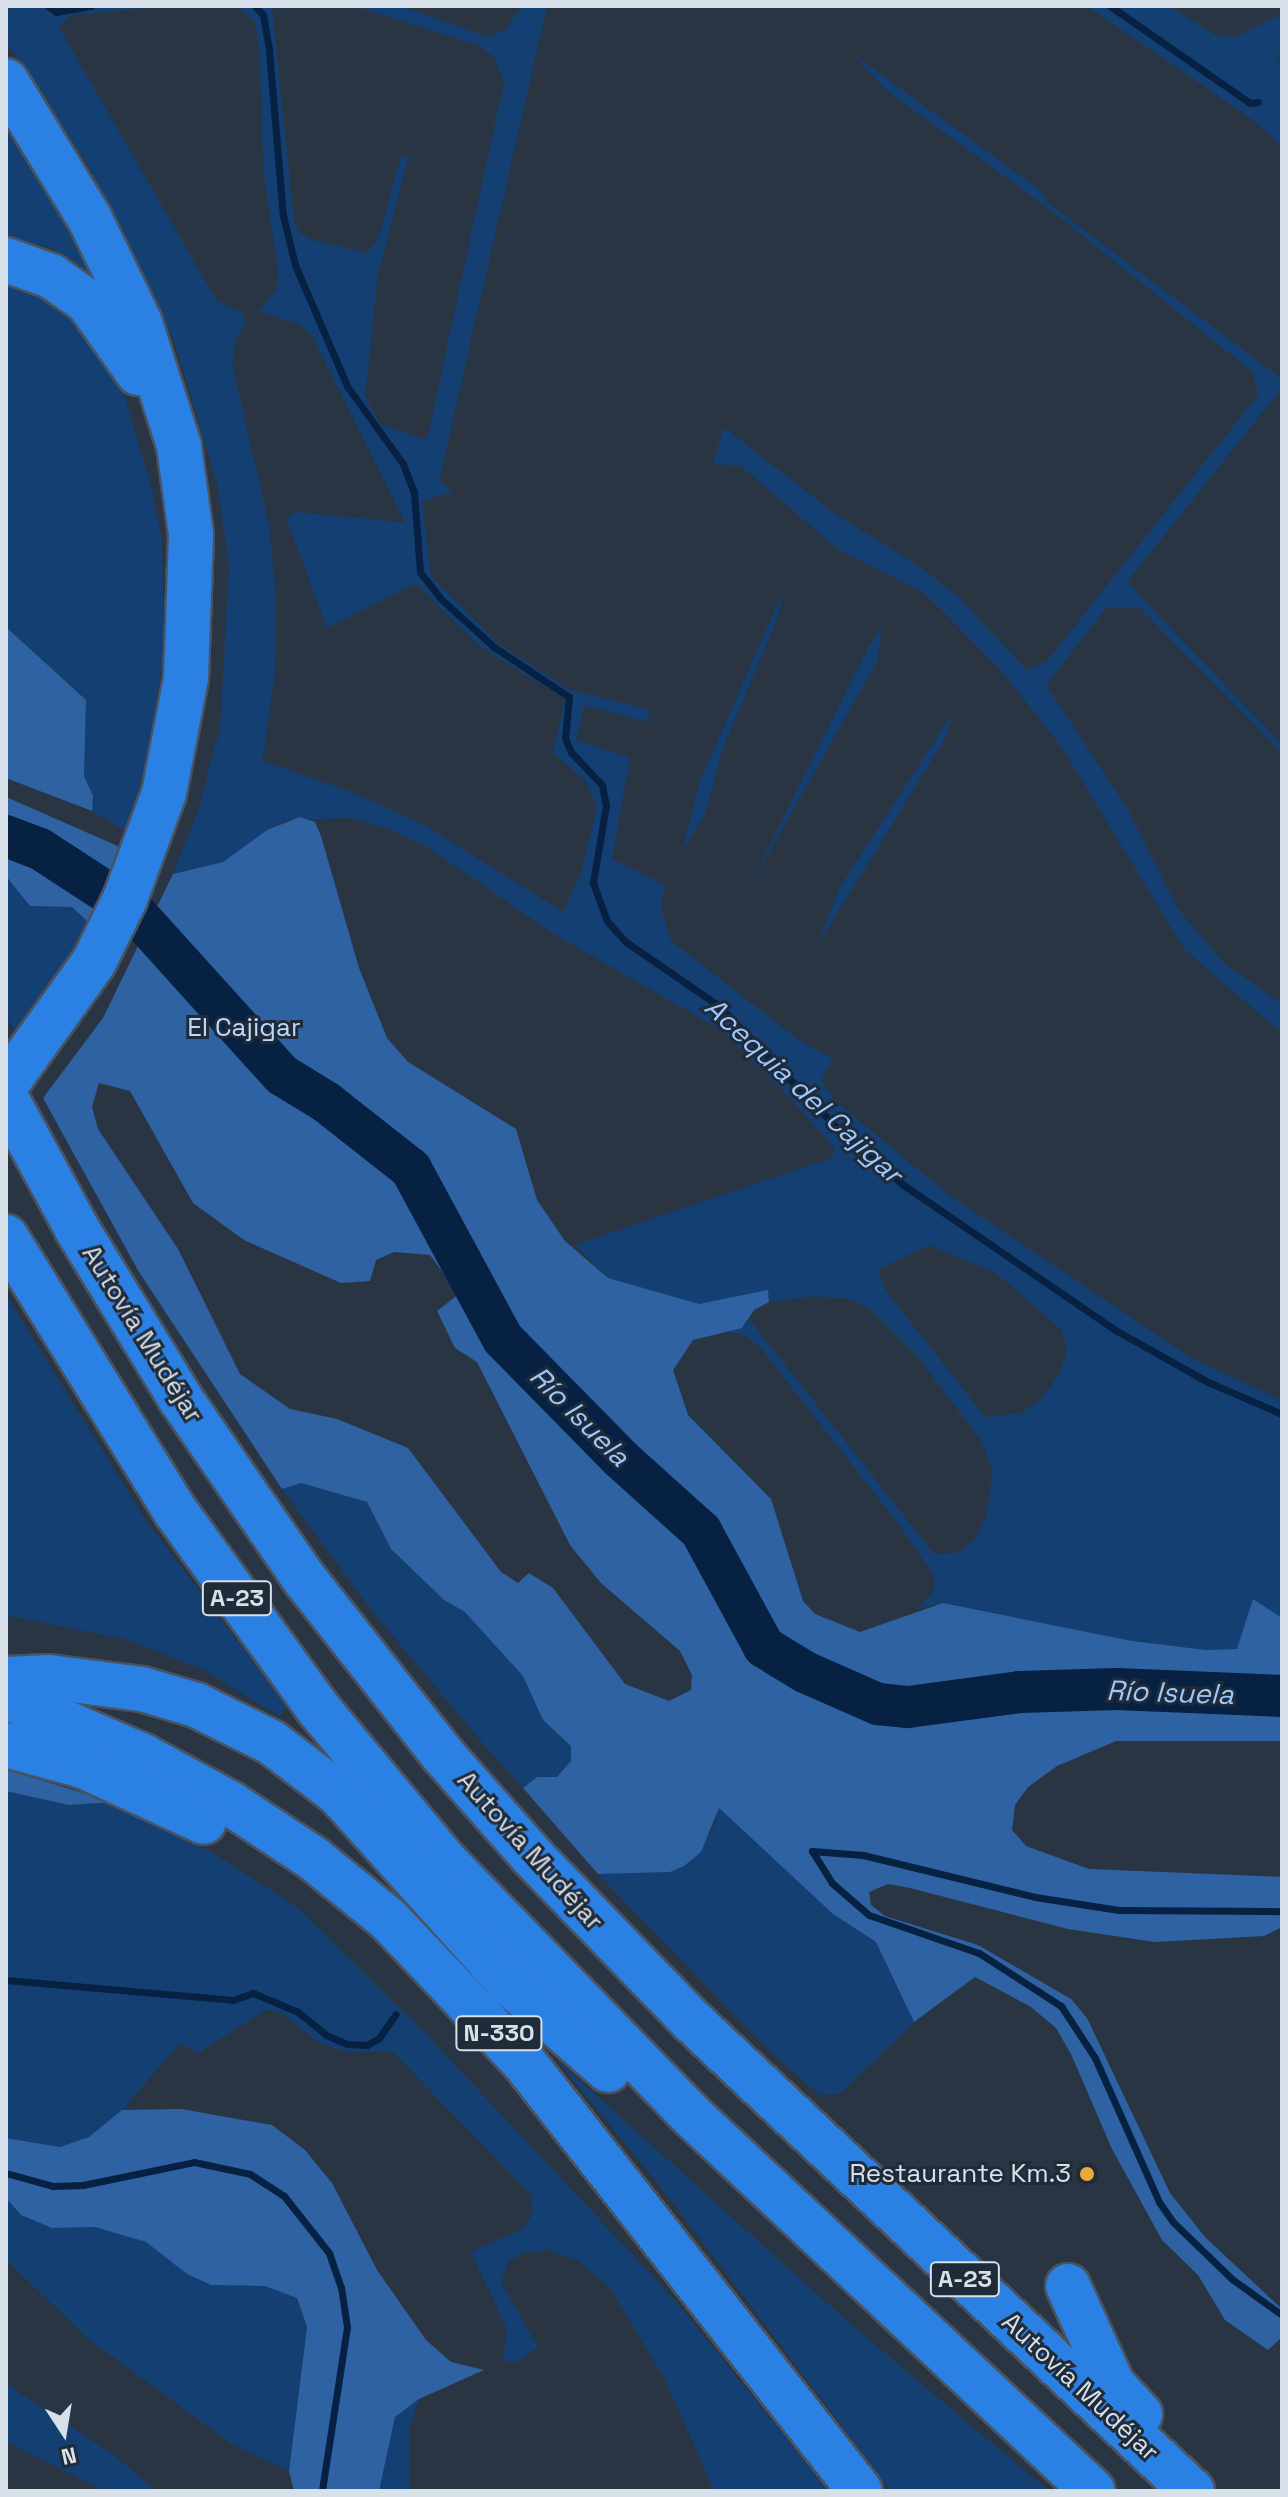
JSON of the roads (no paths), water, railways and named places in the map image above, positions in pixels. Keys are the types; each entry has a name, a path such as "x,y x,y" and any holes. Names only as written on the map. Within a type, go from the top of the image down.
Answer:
{"highway":[{"path":"6,81 103,243 154,361 188,490 189,581 186,678 164,793 125,899 94,962 6,1085"},
{"path":"6,260 51,276 88,302 132,361 156,419 189,581"},
{"name":"Autovía Mudéjar","path":"6,1098 77,1229 180,1398 342,1628 532,1856 738,2066 1192,2491"},
{"name":"A-23","path":"6,1237 143,1463 317,1707 508,1930 733,2155 1093,2491"},
{"path":"6,1679 49,1677 114,1684 196,1705 247,1728 297,1760 355,1809 533,2007 691,2143 733,2155"},
{"name":"N-330","path":"6,1697 187,1779 272,1830 353,1889 426,1954 486,2019 659,2230 860,2491"},
{"path":"6,1745 83,1766 159,1798 296,1882 411,1980 603,2186 659,2230"},
{"path":"738,2066 766,2065 836,2118"},
{"path":"1068,2286 1113,2385 1219,2491"}],"waterway":[{"name":"Acequia del Cajigar","path":"48,6 56,12 91,6"},
{"name":"Acequia del Cajigar","path":"255,6 263,15 269,50 283,215 295,265 347,386 403,464 414,492 420,572 441,599 494,647 569,697 565,738 571,752 602,785 606,805 593,883 607,921 626,942 719,1006 849,1140 902,1184 1117,1331 1208,1382 1282,1414"},
{"path":"1110,6 1250,103 1258,102"},
{"name":"Río Isuela","path":"6,836 40,849 131,908 282,1075 326,1102 411,1169 503,1339 621,1459 701,1531 764,1647 805,1672 878,1704 908,1707 1020,1692 1117,1689 1282,1696"},
{"path":"812,1851 832,1883 869,1915 979,1953 1061,2006 1095,2058 1159,2202 1173,2222 1232,2279 1282,2315"},
{"path":"812,1851 863,1855 1035,1897 1119,1910 1282,1911"},
{"path":"6,1980 233,2000 253,1993 298,2012 326,2035 347,2044 367,2045 379,2038 396,2014"},
{"path":"6,2173 53,2186 83,2185 194,2162 250,2174 284,2196 329,2253 341,2287 347,2327 322,2491"}],"place":[{"name":"Restaurante Km.3","path":"1087,2174"}],"park label":[{"name":"El Cajigar","path":"244,1028"}]}
